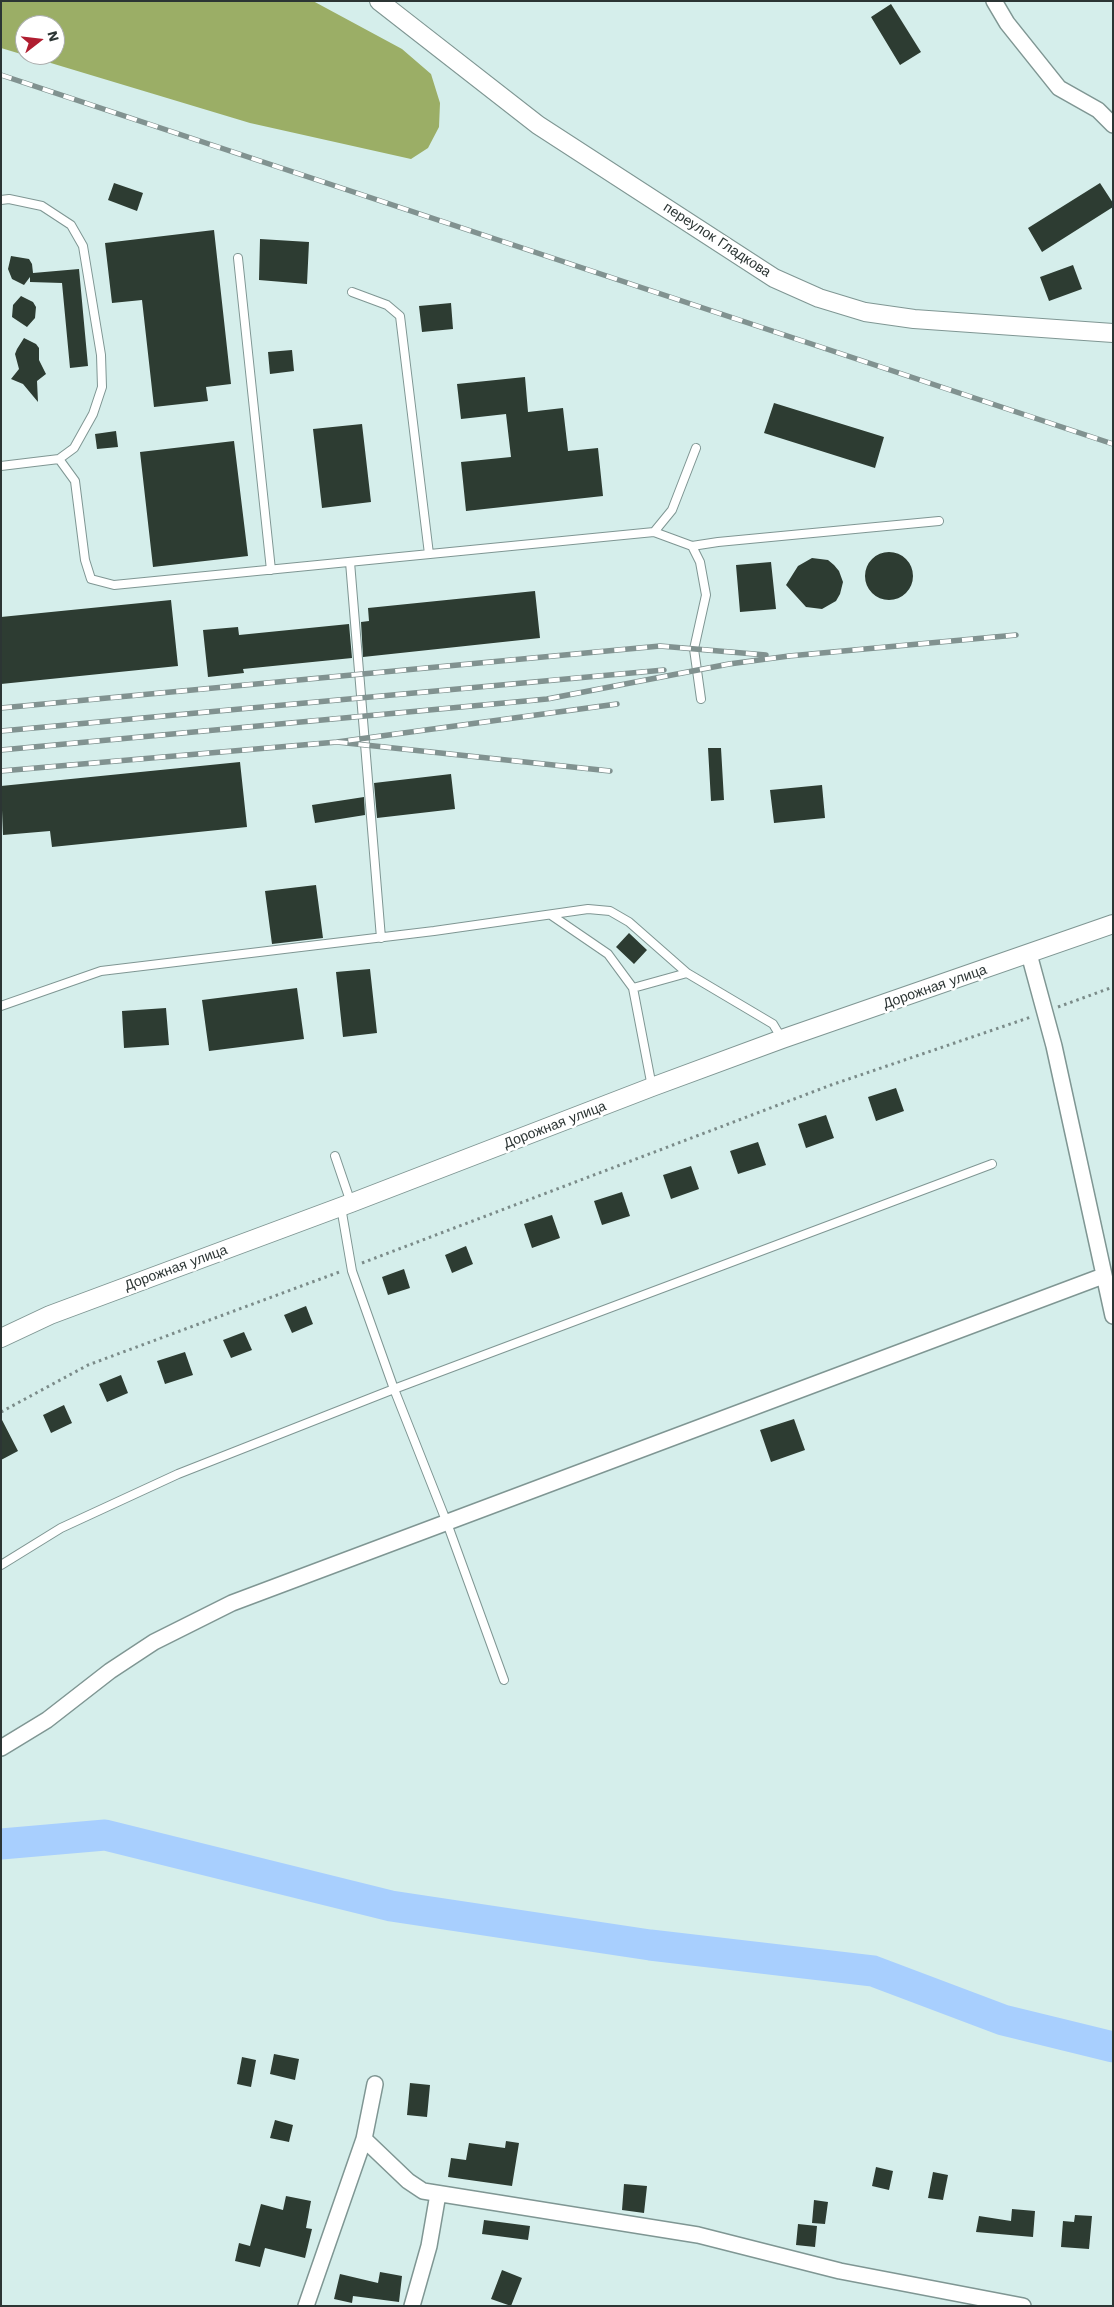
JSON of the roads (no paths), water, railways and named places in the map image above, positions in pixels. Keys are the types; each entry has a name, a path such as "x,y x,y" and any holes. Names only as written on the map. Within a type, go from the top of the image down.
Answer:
{"street":[{"name":"переулок Гладкова","path":"379,1 538,125 774,278 819,298 865,312 914,320 1113,333"},
{"path":"994,1 1007,23 1059,88 1098,110 1113,126"},
{"name":"Дорожная улица","path":"1,1338 50,1315 346,1205 652,1087 782,1039 1113,924"},
{"path":"1029,954 1054,1046 1113,1316"},
{"path":"1,1748 47,1720 110,1671 162,1638 232,1603 1104,1276"},
{"path":"306,2306 364,2139 375,2084"},
{"path":"364,2139 408,2181 423,2191 698,2235 840,2271 1024,2306"},
{"path":"412,2306 429,2246 438,2194"}],"lane":[{"path":"1,200 10,199 42,206 71,225 83,246 101,355 102,387 93,414 74,448 59,459 1,466"},
{"path":"238,258 271,570"},
{"path":"352,292 387,305 400,316 429,554"},
{"path":"654,532 672,510 696,448"},
{"path":"59,459 75,480 85,560 91,579 114,585 654,532 692,546 939,521"},
{"path":"692,546 700,562 706,595 694,649 701,699"},
{"path":"350,562 381,938"},
{"path":"1,1006 101,970 381,938 588,910 610,911 629,922 687,972 773,1024 782,1039"},
{"path":"551,915 608,954 633,988 652,1087"},
{"path":"633,988 687,972"},
{"path":"335,1156 346,1205 352,1267 394,1389 447,1523 504,1680"},
{"path":"1,1565 61,1528 178,1474 394,1389 992,1164"}],"waterway":[{"path":"1,1844 105,1835 391,1906 650,1945 873,1971 1003,2020 1113,2047"}],"railway":[{"path":"1,75 1113,444"},
{"path":"1,750 547,699 729,664 789,656 1016,635"},
{"path":"1,708 660,646 766,655"},
{"path":"1,731 664,670"},
{"path":"610,771 337,742 617,704"},
{"path":"1,771 337,742"}]}
